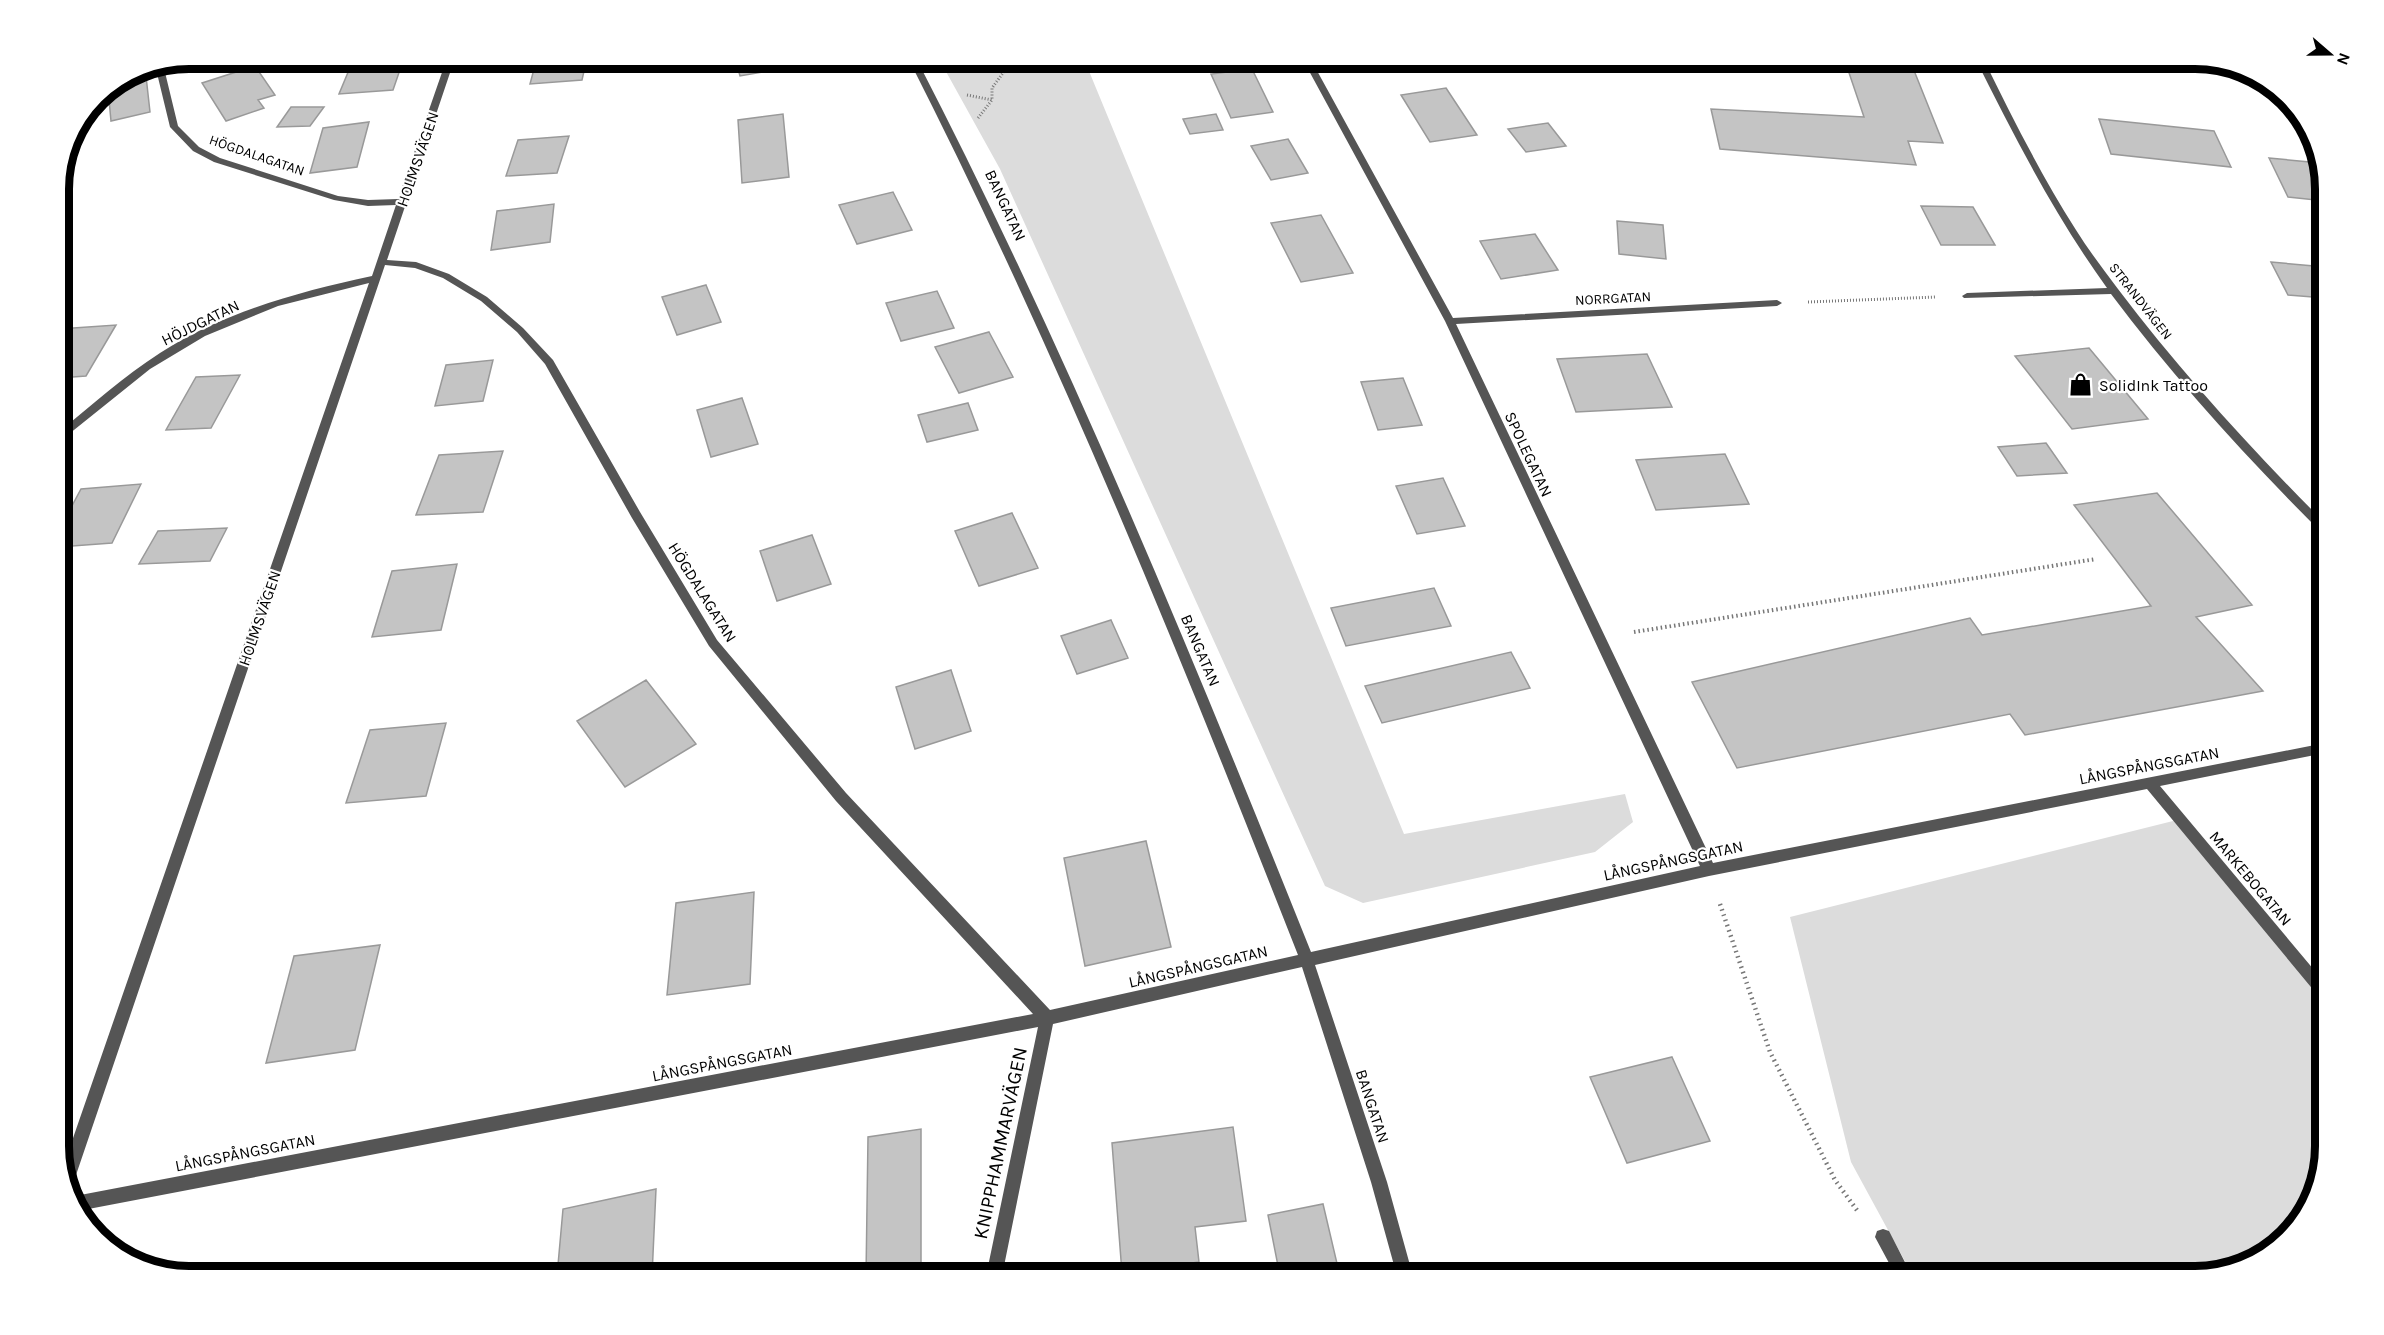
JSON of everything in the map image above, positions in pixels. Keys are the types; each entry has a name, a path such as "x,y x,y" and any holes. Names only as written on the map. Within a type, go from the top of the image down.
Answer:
{"street":[{"name":"HOLMSVÄGEN","path":"71,1167 447,69"},
{"name":"BANGATAN","path":"917,69 971,173 1062,369 1209,713 1307,960 1379,1182 1402,1266"},
{"name":"SPOLEGATAN","path":"1312,69 1450,321 1709,870"},
{"name":"STRANDVÄGEN","path":"1985,69 2050,194 2087,254 2167,357 2231,430 2315,518"},
{"name":"HÖGDALAGATAN","path":"161,72 174,127 195,149 217,159 337,198 368,203 402,202"},
{"name":"HÖGDALAGATAN","path":"382,262 416,265 446,276 484,299 520,330 549,362 636,515 713,643 841,797 1047,1018"},
{"name":"HÖJDGATAN","path":"69,430 111,394 178,346 237,318 309,292 377,278"},
{"path":"1967,296 2115,291"},
{"name":"NORRGATAN","path":"1450,321 1777,303"},
{"name":"LÅNGSPÅNGSGATAN","path":"83,1202 1047,1018 1709,870 2315,750"},
{"name":"MARKEBOGATAN","path":"2151,783 2315,981"},
{"name":"KNIPPHAMMARVÄGEN","path":"996,1266 1047,1018"},
{"path":"1883,1237 1899,1266"}],"path":[{"path":"926,87 992,100 992,88 1006,69"},
{"path":"1777,303 1967,296"},
{"path":"1600,638 2096,559"},
{"path":"1709,870 1770,1052 1835,1180 1858,1213 1883,1237"}],"shaded area":[{"path":"945,69 1088,69 1404,834 1625,794 1633,822 1595,852 1363,903 1325,886 1000,169"},
{"path":"2181,819 2315,984 2314,1162 2306,1192 2299,1206 2280,1231 2255,1250 2241,1257 2211,1265 1908,1266 1851,1162 1790,917"}],"building":[{"path":"246,69 257,69 275,95 258,100 264,108 226,121 202,83"},
{"path":"349,69 400,69 393,90 339,94"},
{"path":"534,69 584,69 582,80 530,84"},
{"path":"738,69 779,69 740,76"},
{"path":"1252,69 1273,112 1231,118 1211,74"},
{"path":"1848,69 1913,69 1943,143 1908,141 1916,165 1720,149 1711,109 1864,117"},
{"path":"2180,69 2211,70 2228,74"},
{"path":"146,77 150,112 111,121 109,100 122,89"},
{"path":"1446,88 1477,135 1430,142 1401,95"},
{"path":"291,107 324,107 310,126 277,127"},
{"path":"783,114 789,177 742,183 738,120"},
{"path":"1216,114 1223,130 1190,134 1183,119"},
{"path":"2099,119 2214,131 2231,167 2111,154"},
{"path":"369,122 357,167 310,173 323,128"},
{"path":"1548,123 1566,146 1526,152 1508,129"},
{"path":"569,136 557,173 506,176 518,140"},
{"path":"1288,139 1308,173 1271,180 1251,146"},
{"path":"2269,158 2312,162 2315,200 2288,197"},
{"path":"893,192 912,230 857,244 839,205"},
{"path":"554,204 550,242 491,250 497,211"},
{"path":"1921,206 1973,207 1995,245 1941,245"},
{"path":"1321,215 1353,273 1301,282 1271,223"},
{"path":"1617,221 1663,225 1666,259 1619,254"},
{"path":"1535,234 1558,270 1501,279 1480,241"},
{"path":"2271,262 2315,266 2315,297 2288,295"},
{"path":"706,285 721,322 677,335 662,297"},
{"path":"937,291 954,328 901,341 886,303"},
{"path":"116,325 86,376 69,377 69,328"},
{"path":"989,332 1013,377 959,393 935,347"},
{"path":"2089,348 2148,419 2072,429 2015,356"},
{"path":"1647,354 1672,407 1576,412 1557,359"},
{"path":"493,360 483,401 435,406 446,365"},
{"path":"240,375 211,428 166,430 196,377"},
{"path":"1403,378 1422,425 1378,430 1361,382"},
{"path":"742,398 758,444 711,457 697,410"},
{"path":"968,403 978,430 927,442 918,415"},
{"path":"2046,443 2067,473 2017,476 1998,447"},
{"path":"503,451 483,512 416,515 439,455"},
{"path":"1725,454 1749,504 1656,510 1636,460"},
{"path":"1443,478 1465,526 1417,534 1396,486"},
{"path":"141,484 112,543 69,546 69,511 81,489"},
{"path":"2157,493 2252,605 2196,617 2263,691 2025,735 2010,714 1737,768 1692,682 1970,618 1982,635 2151,606 2074,505"},
{"path":"1012,513 1038,568 979,586 955,531"},
{"path":"227,528 210,561 139,564 158,531"},
{"path":"812,535 831,584 777,601 760,551"},
{"path":"457,564 441,630 372,637 392,571"},
{"path":"1434,588 1451,626 1346,646 1331,608"},
{"path":"1111,620 1128,658 1077,674 1061,636"},
{"path":"1511,652 1530,688 1382,723 1365,686"},
{"path":"951,670 971,731 915,749 896,687"},
{"path":"646,680 696,744 625,787 577,721"},
{"path":"446,723 426,796 346,803 370,730"},
{"path":"1146,841 1171,947 1085,966 1064,858"},
{"path":"754,892 750,984 667,995 676,903"},
{"path":"380,945 355,1050 266,1063 294,956"},
{"path":"1672,1057 1710,1141 1627,1163 1590,1077"},
{"path":"1233,1127 1246,1221 1195,1227 1199,1262 1171,1266 1121,1266 1112,1143"},
{"path":"921,1129 921,1266 866,1266 868,1137"},
{"path":"656,1189 652,1266 558,1266 563,1209"},
{"path":"1323,1204 1338,1266 1278,1266 1268,1215"}],"place":[{"name":"SolidInk Tattoo","path":"2081,385"}]}
